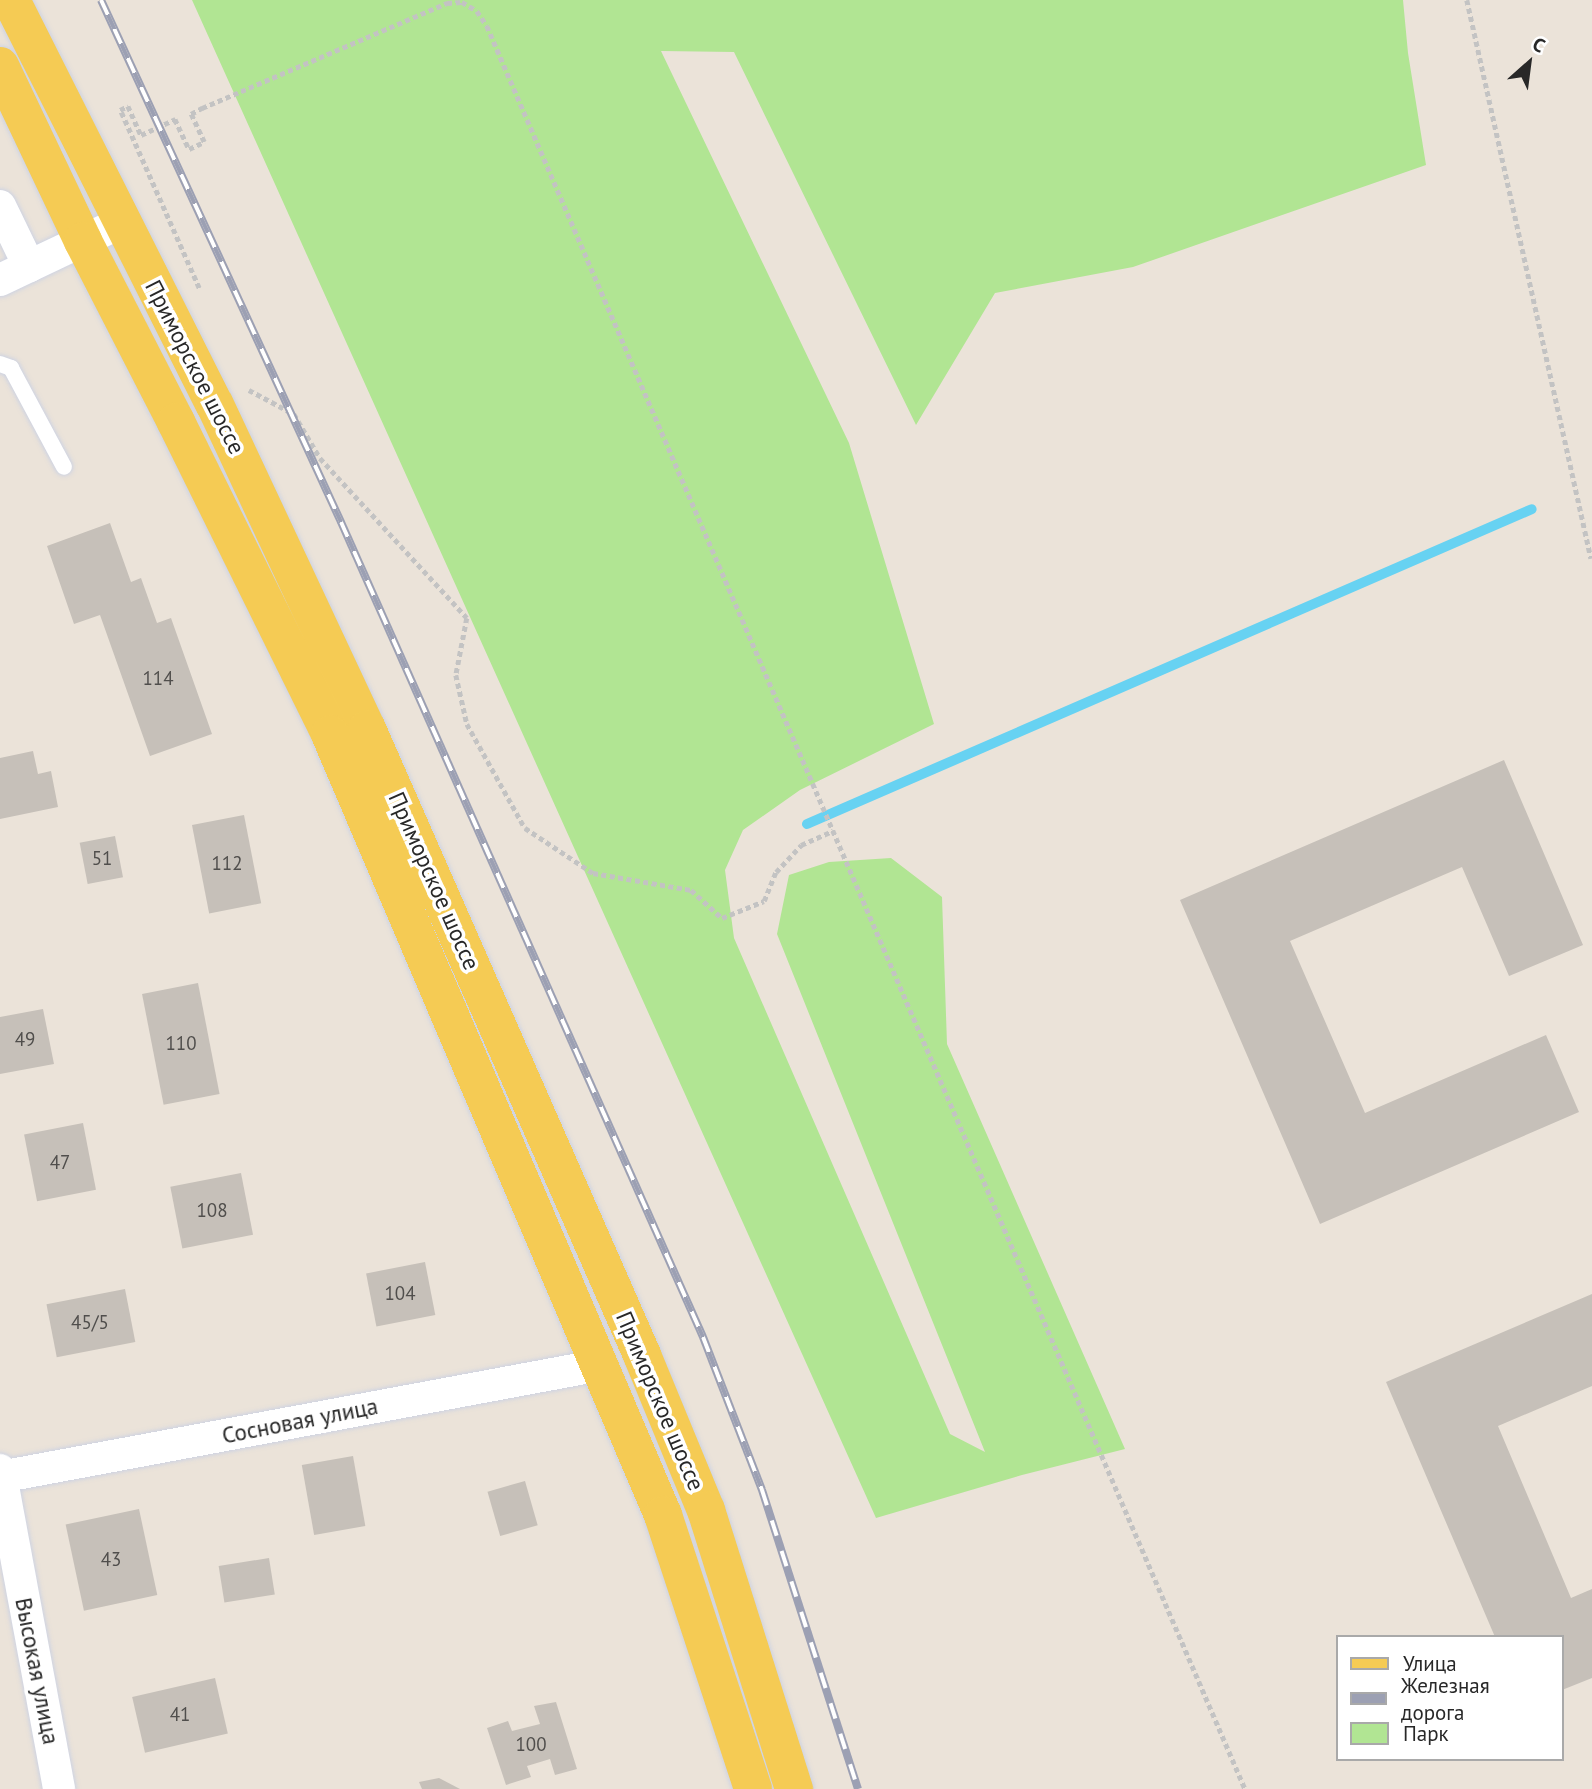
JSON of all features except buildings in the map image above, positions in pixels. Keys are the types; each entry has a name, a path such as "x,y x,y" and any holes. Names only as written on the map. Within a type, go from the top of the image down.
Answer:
{"main road":[{"name":"Приморское шоссе","path":"11,0 215,405 368,729 642,1355 706,1510 793,1789"},
{"name":"Приморское шоссе","path":"0,66 83,241 330,734 663,1515 753,1789"}],"street":[{"path":"0,206 29,266"},
{"path":"0,281 122,222"},
{"name":"Сосновая улица","path":"0,1475 601,1365"},
{"name":"Высокая улица","path":"0,1475 60,1789"}],"lane":[{"path":"0,364 11,368 64,467"}],"path":[{"path":"1468,0 1591,558"},
{"path":"192,268 120,110 128,106 141,135 175,119 189,149 204,142 191,114 202,108 447,3 463,2 477,11 492,39 1245,1789"},
{"path":"248,390 294,414 320,458 467,618 456,675 467,724 525,828 593,873 691,890 722,918 764,901 776,872 802,845 833,831"}],"green space":[{"path":"192,0 1403,0 1408,53 1426,165 1133,267 995,293 916,425 734,52 661,51 849,443 934,724 800,790 743,830 725,870 734,938 950,1434 985,1452 777,934 789,875 829,862 891,858 942,897 947,1044 1125,1449 1022,1475 876,1518"}],"waterway":[{"path":"807,824 1532,509"}],"railway":[{"path":"101,0 341,522 703,1337 762,1490 858,1789"}]}
